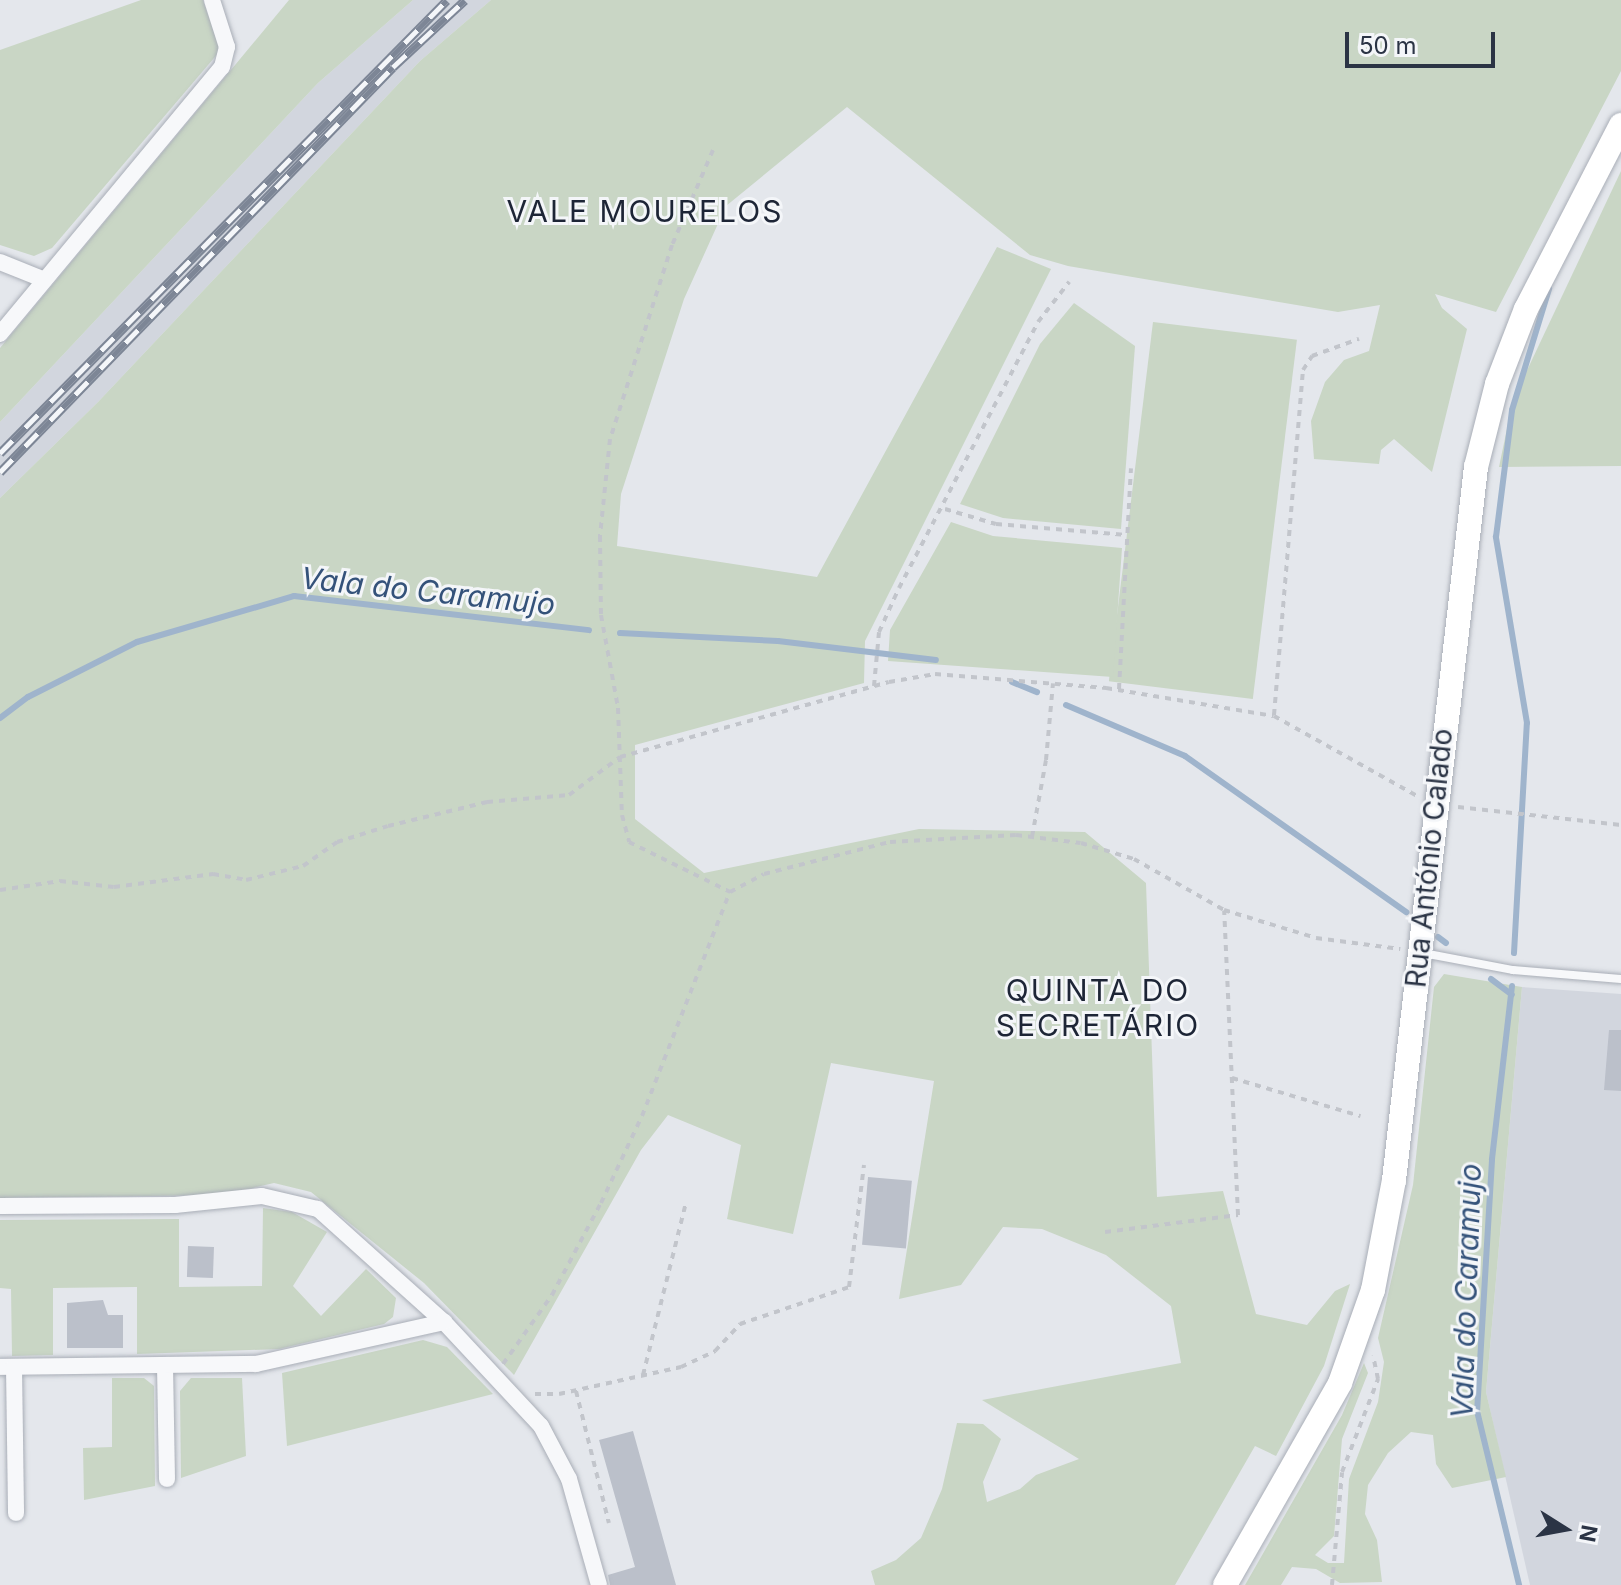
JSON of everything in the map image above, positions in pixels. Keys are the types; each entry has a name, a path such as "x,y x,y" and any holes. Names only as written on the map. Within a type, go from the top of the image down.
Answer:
{"street":[{"path":"0,334 222,67 227,47 212,0"},
{"name":"Rua António Calado","path":"1225,1585 1340,1383 1373,1290 1394,1180 1471,494 1491,405 1526,309 1621,125"},
{"path":"0,262 45,280"},
{"path":"0,1206 175,1205 262,1196 302,1202 339,1225 444,1322 541,1426 569,1479 599,1585"},
{"path":"16,1513 7,1367 274,1362 444,1322"},
{"path":"165,1365 167,1479"}],"lane":[{"path":"1419,952 1513,970 1621,979"}],"path":[{"path":"713,150 672,245 610,439 600,536 601,615 618,708 629,842 730,892"},
{"path":"874,686 879,632 945,509 1038,322 1069,282"},
{"path":"1274,716 1303,370 1312,356 1359,339"},
{"path":"1119,690 1131,468"},
{"path":"945,509 996,524 1127,535"},
{"path":"0,890 60,881 114,887 213,874 246,880 303,866 337,842 457,807 569,795 620,757 874,686 935,674 1119,690 1274,716 1435,804 1621,825"},
{"path":"1032,837 1046,760 1053,683"},
{"path":"864,1165 849,1287 740,1324 715,1351 681,1367 576,1391 504,1384 601,1203 642,1116 730,892 764,874 890,842 974,834 1032,837 1081,843 1134,859 1224,910 1316,938 1419,952"},
{"path":"1105,1232 1238,1215 1224,910"},
{"path":"1232,1078 1360,1116"},
{"path":"643,1376 686,1203"},
{"path":"1332,1585 1346,1452 1378,1379 1371,1352 1355,1340"},
{"path":"576,1391 609,1523"}],"shaded area":[{"path":"413,0 491,0 420,61 98,402 0,498 0,422 318,83"},
{"path":"1522,987 1621,994 1621,1585 1530,1585 1486,1392"}],"green space":[{"path":"141,0 203,0 220,51 52,248 34,256 0,245 0,50"},
{"path":"289,0 413,0 318,83 0,422 0,348"},
{"path":"491,0 1621,0 1621,71 1496,312 1435,294 1442,308 1467,329 1432,472 1394,439 1381,450 1379,464 1314,459 1311,421 1325,382 1344,360 1369,351 1380,305 1338,312 1068,266 1030,255 847,107 726,206 684,299 621,494 617,546 817,577 997,247 1051,269 865,641 864,683 635,745 635,819 704,873 919,829 1085,832 1146,883 1157,1197 1223,1191 1256,1314 1307,1325 1335,1291 1350,1284 1324,1366 1276,1456 1255,1446 1175,1585 875,1585 871,1571 896,1560 921,1538 942,1489 957,1423 983,1424 1001,1439 983,1482 987,1502 1020,1489 1036,1475 1079,1459 982,1400 1181,1363 1171,1306 1106,1255 1042,1229 1003,1227 961,1285 899,1299 934,1081 831,1063 793,1234 727,1219 741,1145 668,1115 641,1150 514,1375 424,1283 311,1192 274,1183 222,1195 0,1198 0,498 98,402 420,61"},
{"path":"1621,171 1621,466 1499,467 1513,400"},
{"path":"1074,303 1135,346 1121,529 1003,518 960,504 1040,344"},
{"path":"1153,322 1297,340 1253,699 1109,681"},
{"path":"951,522 993,536 1122,548 1113,677 888,661 890,630"},
{"path":"1444,974 1522,987 1486,1392 1506,1477 1452,1488 1436,1464 1433,1435 1411,1432 1388,1453 1368,1485 1365,1514 1377,1540 1382,1582 1340,1583 1316,1569 1292,1567 1281,1585 1245,1585 1342,1415 1364,1363 1368,1373 1342,1439 1334,1536 1315,1555 1328,1563 1344,1563 1349,1479 1378,1402 1384,1362 1378,1338 1413,1185 1434,987"},
{"path":"263,1208 292,1212 327,1232 293,1286 321,1316 366,1269 396,1298 393,1317 384,1324 279,1349 137,1354 137,1287 53,1288 53,1355 12,1356 11,1289 0,1288 0,1220 179,1219 179,1287 262,1286"},
{"path":"423,1340 447,1347 493,1394 287,1446 282,1373"},
{"path":"112,1378 144,1378 154,1386 155,1486 84,1500 83,1448 112,1447"},
{"path":"191,1378 242,1378 246,1456 181,1478 180,1391"}],"building":[{"path":"1609,1030 1621,1030 1621,1091 1604,1090"},
{"path":"868,1177 912,1181 906,1249 862,1245"},
{"path":"188,1246 214,1247 213,1278 187,1277"},
{"path":"103,1300 108,1315 123,1315 123,1348 67,1348 67,1303"},
{"path":"633,1431 676,1585 610,1585 608,1575 635,1567 599,1440"}],"waterway":[{"name":"Vala do Caramujo","path":"1514,953 1527,723 1496,537 1512,410 1549,289"},
{"name":"Vala do Caramujo","path":"0,718 28,697 137,642 294,596 589,630"},
{"name":"Vala do Caramujo","path":"620,633 778,641 936,660"},
{"name":"Vala do Caramujo","path":"1012,682 1037,692"},
{"name":"Vala do Caramujo","path":"1066,705 1185,756 1406,912"},
{"name":"Vala do Caramujo","path":"1438,937 1446,943"},
{"name":"Vala do Caramujo","path":"1491,979 1512,995"},
{"name":"Vala do Caramujo","path":"1512,986 1492,1160 1477,1411 1519,1585"}],"railway":[{"path":"0,453 447,0"},
{"path":"0,472 393,67 465,0"}],"district":[{"name":"VALE MOURELOS","path":"645,211"},
{"name":"QUINTA DO SECRETÁRIO","path":"1098,1007"}]}
